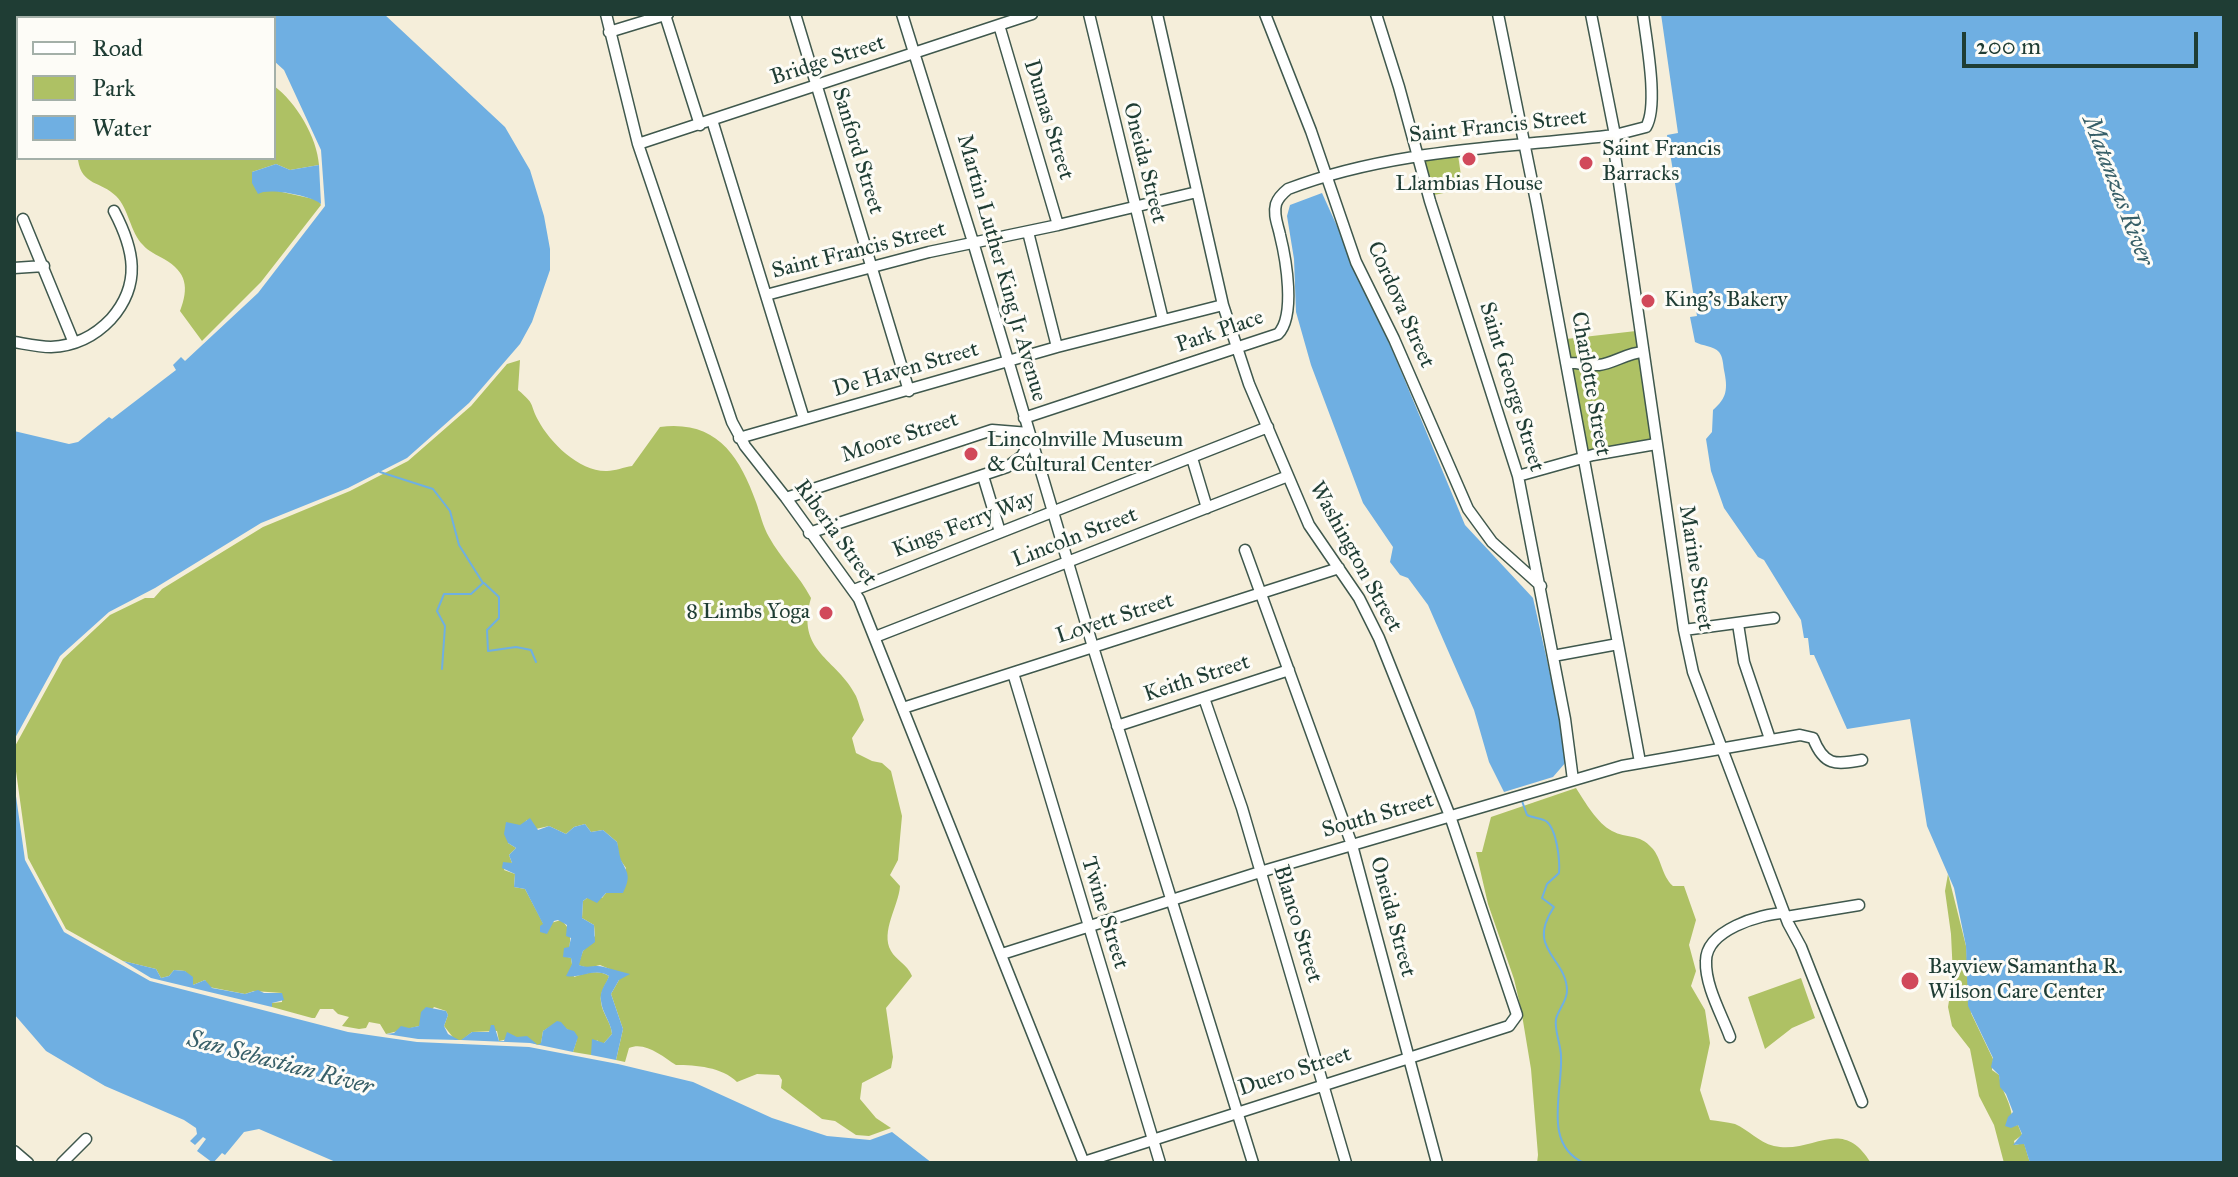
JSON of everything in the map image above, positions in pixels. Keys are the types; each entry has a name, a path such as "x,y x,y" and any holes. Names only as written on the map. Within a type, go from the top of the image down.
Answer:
{"street":[{"name":"Riberia Street","path":"606,14 638,144 739,438 854,590 1084,1163"},
{"path":"609,32 666,14 700,125"},
{"name":"Sanford Street","path":"795,14 909,391"},
{"name":"Martin Luther King Jr Avenue","path":"902,14 1067,563 1253,1163"},
{"name":"Bridge Street","path":"638,144 1032,14"},
{"name":"Oneida Street","path":"1089,14 1163,320"},
{"name":"Washington Street","path":"1157,14 1223,305 1237,348 1309,525 1359,598 1379,638 1450,816 1513,997 1516,1019"},
{"name":"Cordova Street","path":"1265,14 1356,262 1394,339 1468,509 1492,542 1541,586"},
{"name":"Saint George Street","path":"1376,14 1430,201 1518,476 1541,586 1573,780"},
{"name":"Charlotte Street","path":"1498,14 1640,762"},
{"name":"Marine Street","path":"1591,14 1615,135 1615,157 1656,444 1693,672 1785,915 1801,947 1862,1102"},
{"name":"Saint Francis Street","path":"1294,187 1418,154 1615,135 1642,129 1649,122 1651,86 1643,14"},
{"name":"Dumas Street","path":"999,25 1058,225"},
{"path":"712,120 804,419"},
{"name":"Park Place","path":"1024,418 1273,337 1284,327 1286,271 1275,208 1282,194 1294,187"},
{"name":"Saint Francis Street","path":"766,295 973,242 1197,192"},
{"path":"14,342 49,347 74,343 89,337 108,322 124,302 130,287 131,256 114,211"},
{"path":"23,219 74,343"},
{"path":"1028,232 1057,347"},
{"path":"14,268 44,266"},
{"name":"De Haven Street","path":"739,438 1057,347 1223,305"},
{"path":"1566,363 1603,364 1643,352"},
{"name":"Kings Ferry Way","path":"854,590 1268,427"},
{"name":"Moore Street","path":"786,498 992,430 1030,436"},
{"path":"809,533 983,476 1015,462 1030,436"},
{"path":"1518,476 1656,444"},
{"path":"1192,458 1207,508"},
{"path":"983,476 1000,532"},
{"name":"Lincoln Street","path":"875,637 1288,476"},
{"name":"Oneida Street","path":"1245,550 1352,845 1437,1163"},
{"name":"Lovett Street","path":"903,708 1339,568"},
{"path":"1684,630 1774,618"},
{"path":"1738,624 1744,662 1770,739"},
{"path":"1553,656 1618,644"},
{"name":"Keith Street","path":"1117,726 1289,670"},
{"name":"Twine Street","path":"1013,673 1160,1163"},
{"name":"Blanco Street","path":"1204,698 1242,808 1346,1163"},
{"name":"South Street","path":"1002,954 1260,872 1640,762 1770,739 1811,736 1825,758 1838,763 1862,760"},
{"path":"1730,1037 1709,979 1705,959 1710,947 1734,926 1770,914 1785,915 1859,905"},
{"name":"Duero Street","path":"1084,1163 1509,1026 1516,1019"},
{"path":"62,1163 86,1139"},
{"path":"14,1151 28,1163"}],"green space":[{"path":"39,14 216,16 40,16"},
{"path":"276,88 304,121 319,165 290,170 276,164 252,172 263,190 318,200 321,205 261,282 202,341 180,311 185,295 182,275 172,264 143,245 116,196 88,179 78,160 276,160"},
{"path":"1458,155 1463,189 1434,195 1423,158"},
{"path":"1636,331 1651,442 1587,451 1566,339"},
{"path":"520,360 518,390 530,402 550,438 587,467 607,471 632,466 660,427 696,429 723,444 742,469 769,537 811,598 808,616 813,643 848,683 864,720 852,738 856,753 882,763 891,771 902,816 898,860 890,875 900,886 889,927 888,944 912,976 886,1008 893,1057 891,1068 862,1083 860,1099 876,1118 891,1128 869,1136 856,1135 835,1121 822,1119 781,1088 779,1075 757,1074 737,1082 716,1070 676,1065 641,1046 629,1048 625,1062 616,1060 623,1029 611,994 619,980 619,973 600,965 588,968 578,965 583,951 595,936 594,925 582,918 583,901 614,893 626,868 619,858 617,842 603,830 591,832 585,824 574,827 566,834 549,826 536,829 527,820 508,843 516,848 509,855 512,863 507,863 504,870 515,874 514,887 525,889 544,925 561,920 568,928 568,957 571,958 574,977 596,972 609,976 601,998 612,1034 604,1043 597,1040 591,1055 573,1052 577,1039 567,1029 553,1025 543,1031 541,1044 538,1045 517,1037 499,1041 497,1031 472,1032 462,1040 455,1040 444,1026 448,1015 446,1011 434,1007 419,1026 386,1034 380,1024 369,1022 366,1028 342,1026 349,1017 333,1009 320,1009 312,1018 272,1007 272,1003 282,1002 282,993 254,991 245,994 209,987 205,980 193,985 185,971 174,970 169,976 161,978 156,969 123,961 66,929 28,858 14,748 63,659 110,615 145,598 154,598 162,589 263,527 350,491 408,461 471,406 507,364"},
{"path":"1576,788 1601,823 1612,831 1647,843 1655,852 1669,882 1673,886 1684,886 1696,920 1689,945 1696,971 1691,986 1705,1010 1710,1043 1700,1090 1710,1120 1735,1124 1774,1146 1801,1146 1837,1138 1849,1141 1871,1163 1537,1163 1531,1069 1521,1009 1488,904 1476,852 1482,852 1491,817"},
{"path":"1948,874 1966,946 1971,1013 1993,1059 1992,1070 1999,1075 2011,1112 2012,1126 2018,1125 2022,1135 2014,1141 2015,1145 2024,1143 2030,1163 2004,1163 1994,1125 1979,1096 1970,1049 1952,1026 1948,1007 1953,976 1945,891"},
{"path":"1801,978 1815,1018 1792,1028 1765,1049 1748,997"}],"water":[{"path":"220,14 384,14 505,127 530,170 544,216 550,270 532,322 520,344 469,403 407,458 348,488 261,523 155,588 109,612 60,656 14,740 14,431 69,444 78,442 109,417 112,419 176,370 173,365 181,357 185,361 258,293 325,206 321,150 284,70 276,63 276,16"},
{"name":"Matanzas River","path":"1661,14 2224,14 2224,1163 2030,1163 2024,1144 2013,1145 2022,1134 2018,1125 2011,1128 2005,1126 2013,1112 2000,1087 1999,1075 1991,1067 1993,1058 1968,1006 1966,946 1954,888 1927,826 1910,719 1847,729 1814,655 1810,655 1801,620 1764,560 1758,557 1724,508 1711,471 1706,439 1712,432 1713,410 1724,397 1726,383 1720,354 1714,348 1695,342 1690,317 1697,316 1667,135 1678,133"},
{"path":"276,164 290,170 319,165 321,204 290,193 271,191 258,194 252,183 252,172"},
{"path":"1322,193 1381,323 1465,525 1533,598 1562,727 1566,762 1553,777 1504,792 1489,762 1474,710 1428,605 1408,578 1400,575 1390,562 1393,547 1363,503 1311,365 1296,312 1294,259 1287,216 1290,205"},
{"name":"San Sebastian River","path":"14,782 25,860 64,932 150,981 348,1032 417,1042 529,1047 618,1064 693,1082 772,1118 827,1136 870,1140 892,1132 932,1163 338,1163 259,1129 244,1132 225,1155 222,1153 213,1163 197,1151 206,1139 203,1137 195,1145 190,1141 197,1134 196,1128 105,1086 46,1051 14,1014"},
{"path":"530,818 538,830 549,826 566,834 574,827 585,824 591,832 603,830 617,842 627,884 623,893 606,893 597,903 587,898 583,901 582,918 594,925 595,942 583,951 579,965 601,966 630,974 619,980 611,994 623,1029 616,1060 591,1055 592,1039 604,1043 612,1034 601,997 609,976 593,973 566,976 572,964 571,958 563,957 564,948 569,947 571,938 566,936 567,925 554,921 547,934 540,932 543,924 525,889 514,887 515,874 502,868 503,862 512,863 509,855 516,848 508,843 504,834 506,822 520,825"},
{"path":"123,961 156,969 161,978 169,976 174,970 185,971 193,977 193,985 205,980 212,988 245,994 258,990 282,993 284,1000 272,1003 272,1007 151,978"},
{"path":"426,1007 446,1011 448,1015 444,1026 448,1034 459,1040 386,1034 394,1033 401,1026 419,1026 421,1012"},
{"path":"557,1021 578,1037 573,1052 538,1045 543,1031"},
{"path":"491,1025 494,1025 499,1041 504,1041 507,1032 517,1037 527,1036 537,1045 461,1040 472,1032 489,1032"}],"waterway":[{"path":"380,472 433,489 450,511 459,545 483,583 471,594 444,594 437,611 445,626 442,669"},
{"path":"484,583 499,597 499,618 487,630 488,651 516,647 531,650 536,662"},
{"path":"1522,801 1527,815 1550,825 1557,846 1559,873 1547,884 1542,898 1554,907 1546,922 1545,944 1561,970 1567,991 1556,1023 1561,1056 1559,1130 1571,1154 1584,1163"}],"place":[{"name":"Llambias House","path":"1469,159"},
{"name":"Saint Francis Barracks","path":"1586,163"},
{"name":"King's Bakery","path":"1648,301"},
{"name":"Lincolnville Museum & Cultural Center","path":"971,454"},
{"name":"8 Limbs Yoga","path":"826,613"},
{"name":"Bayview Samantha R. Wilson Care Center","path":"1910,981"}]}
